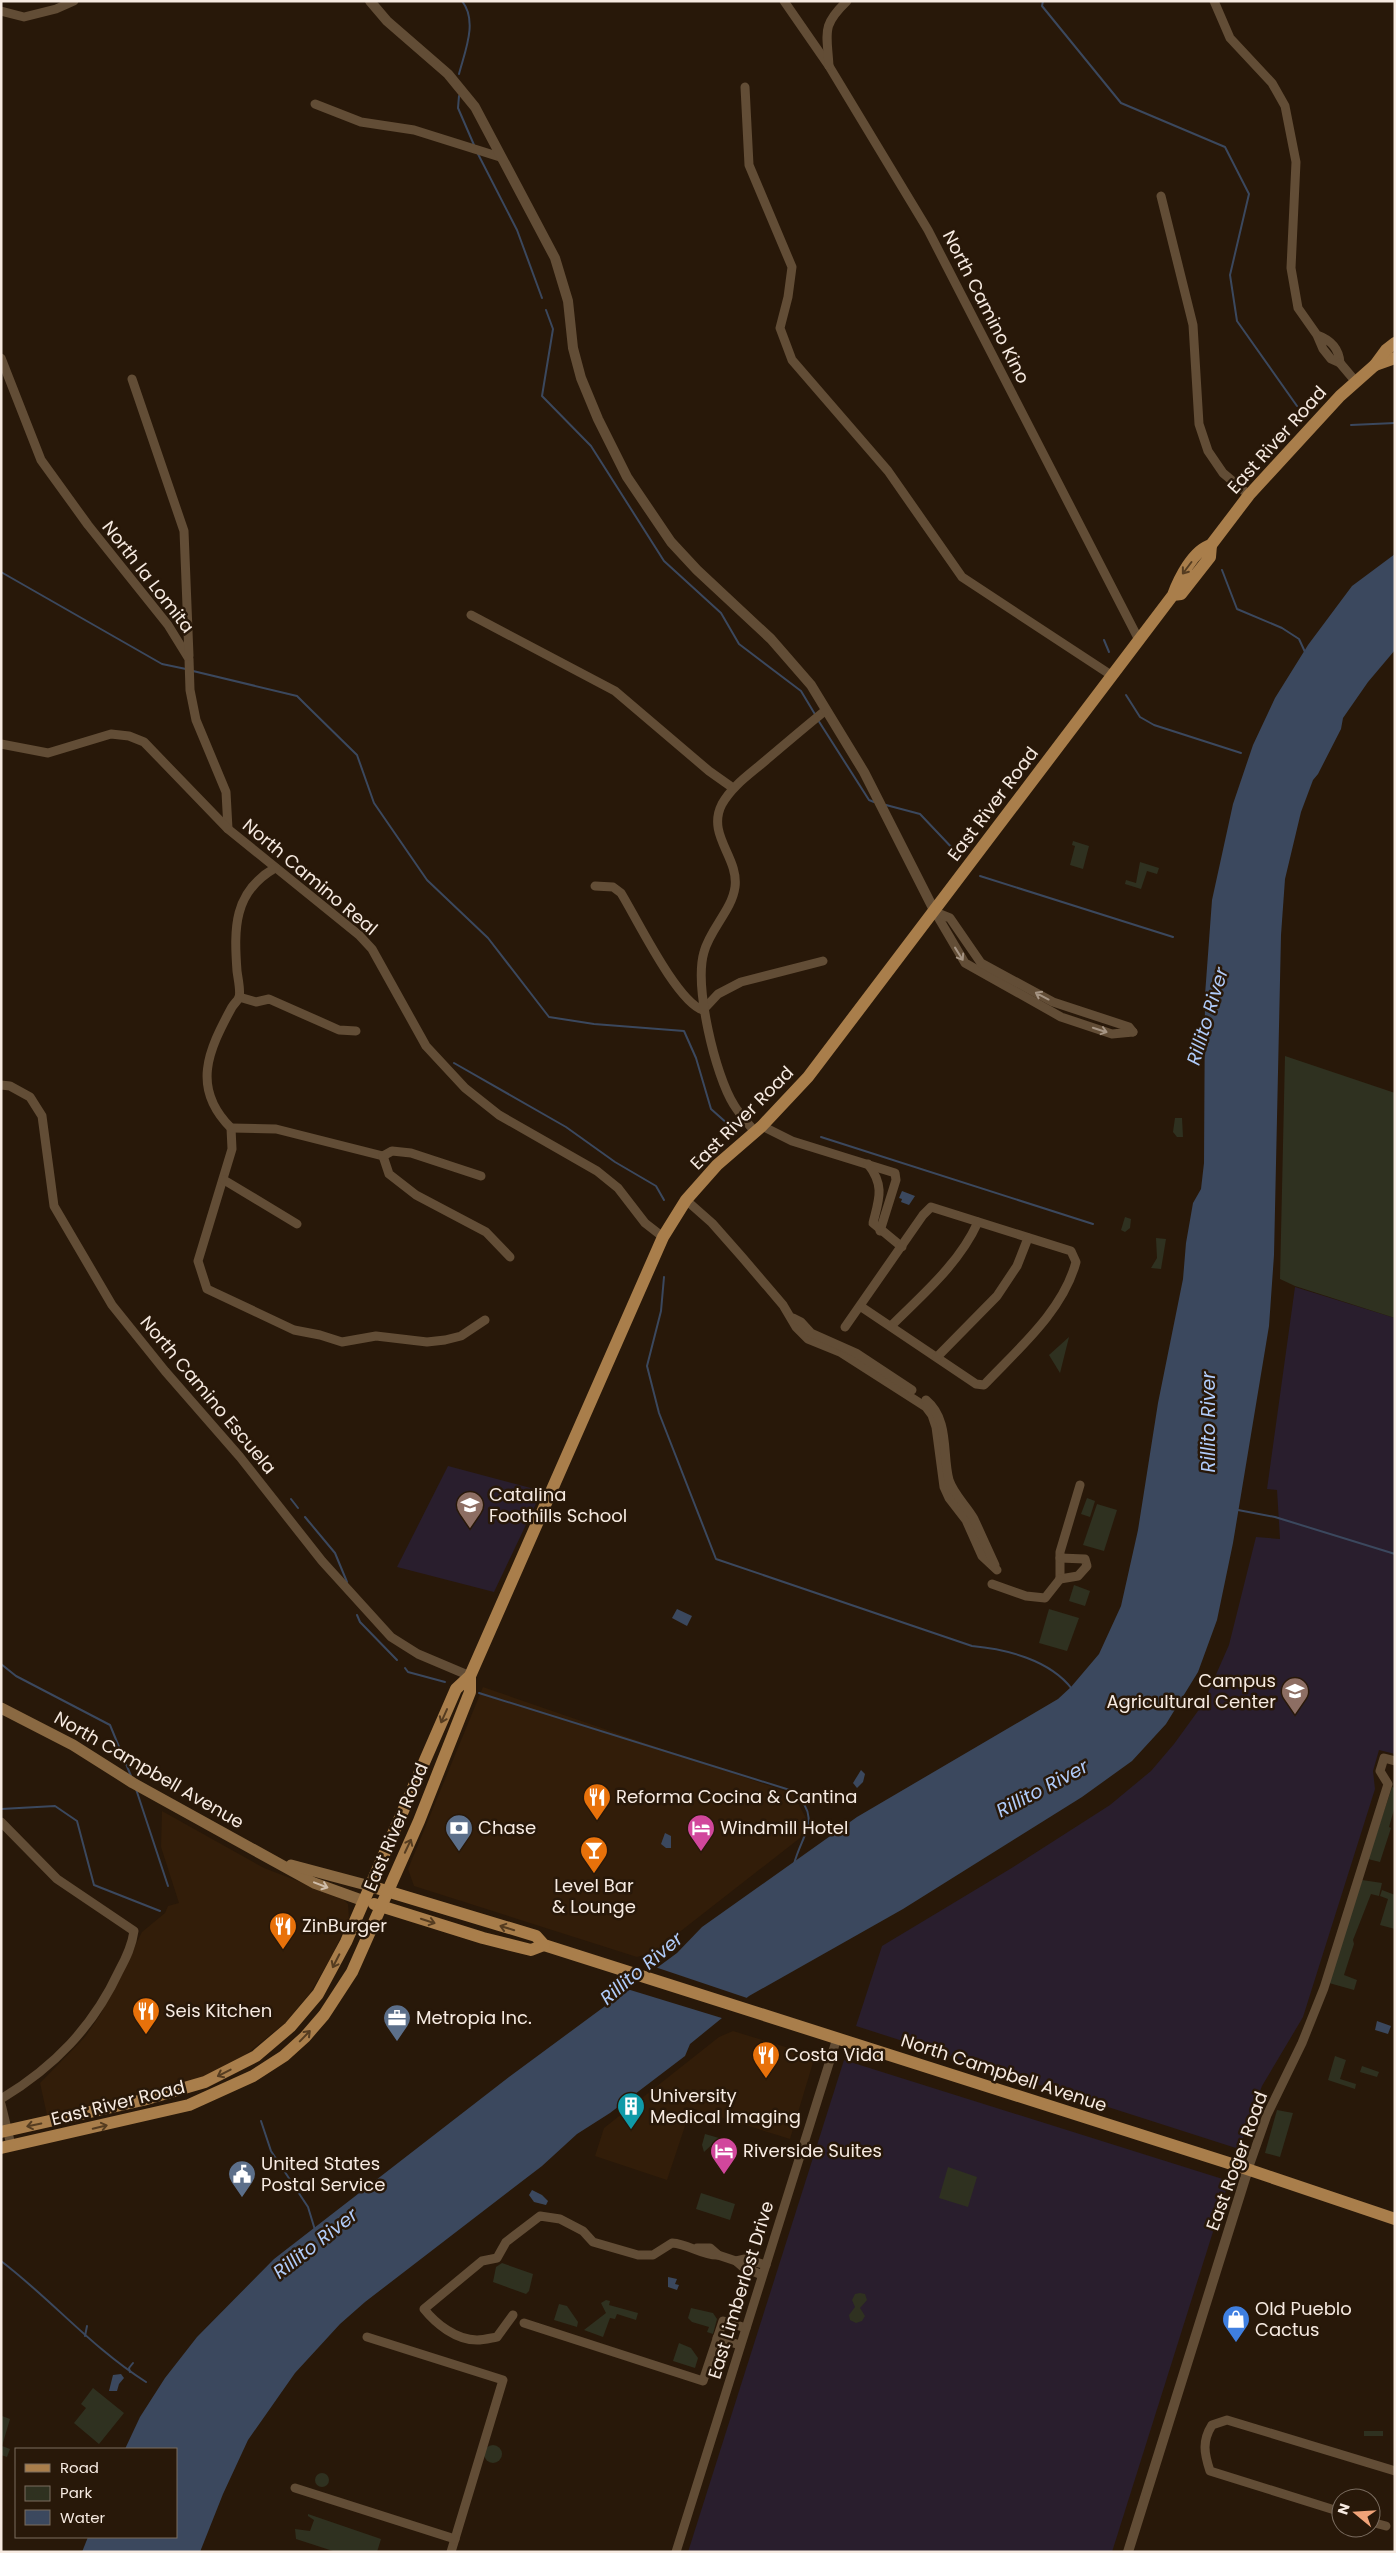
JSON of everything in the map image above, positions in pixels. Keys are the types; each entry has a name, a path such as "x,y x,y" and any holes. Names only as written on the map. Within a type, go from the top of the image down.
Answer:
{"main road":[{"name":"East River Road","path":"5,2131 71,2118 205,2082 256,2056 270,2046 290,2027 318,1994 346,1942 456,1689 470,1676 663,1238 686,1200 717,1165 759,1129 808,1077 1173,595 1182,594 1210,557 1211,545 1249,495 1340,396 1375,365 1386,350 1395,344"},
{"name":"East River Road","path":"1375,365 1395,358"},
{"name":"East River Road","path":"6,2147 189,2106 225,2091 264,2069 291,2049 324,2015 352,1972 431,1793 470,1692 470,1676"},
{"name":"North Campbell Avenue","path":"1,1708 73,1745 136,1785 280,1862 314,1883 364,1901 499,1942 532,1950 544,1945"},
{"name":"North Campbell Avenue","path":"280,1862 388,1891 536,1936 544,1945 1248,2169 1395,2219"}],"street":[{"path":"1,11 24,17 56,9 74,1"},
{"path":"370,1 387,21 462,89 475,107 555,258 568,301 573,348 581,378 598,419 628,477 671,542 697,570 787,656 811,685 864,772 934,912 965,963 1061,1017 1112,1034 1133,1032 1130,1027 1053,1002 981,963 950,918 934,912"},
{"name":"North Camino Kino","path":"784,1 829,66 928,230 1139,640"},
{"path":"829,66 827,29 829,20 847,1"},
{"path":"1214,1 1230,38 1272,83 1286,106 1296,162 1291,268 1298,308 1317,334 1327,339 1339,352 1340,363 1356,382"},
{"path":"745,87 749,166 792,267 788,297 780,328 792,360 888,471 962,577 1111,676"},
{"path":"315,104 361,122 414,130 500,157"},
{"path":"1161,196 1193,325 1199,424 1208,451 1222,473 1249,495"},
{"name":"North la Lomita","path":"1,358 41,460 88,525 168,625 189,658 190,690 196,720 226,792 228,829"},
{"path":"132,379 184,531 189,658"},
{"path":"471,615 615,691 733,788"},
{"path":"826,710 733,788 719,811 717,824 734,874 735,887 731,900 704,952 701,971 703,1010 726,1090 734,1106 759,1129 792,1142 895,1173 896,1180 880,1231"},
{"name":"North Camino Real","path":"1,744 48,753 111,734 130,736 144,742 228,829 359,935 372,949 426,1046 465,1088 499,1115 534,1136 580,1158 598,1171 618,1188 645,1223 663,1238"},
{"path":"275,868 260,876 250,888 237,919 235,933 239,997 215,1044 206,1071 206,1085 211,1101 220,1117 232,1128 276,1129 382,1156 392,1151 411,1153 481,1176"},
{"path":"595,886 613,887 621,893 669,975 694,1007 703,1010"},
{"path":"703,1010 718,994 741,982 822,961"},
{"path":"239,997 256,1002 268,999 339,1030 356,1031"},
{"name":"North Camino Escuela","path":"1,1085 10,1086 30,1097 42,1116 54,1206 112,1305 165,1371 240,1457 322,1561 391,1637 418,1654 470,1676"},
{"path":"232,1128 232,1149 198,1261 207,1289 294,1330 342,1342 376,1336 427,1342 461,1336 485,1320"},
{"path":"382,1156 389,1174 416,1195 486,1232 510,1257"},
{"path":"868,1164 876,1174 881,1190 873,1223 880,1231 902,1246"},
{"path":"224,1180 297,1224"},
{"path":"686,1200 716,1227 793,1318 796,1327 808,1339 840,1352 926,1407 932,1415 936,1427 944,1487 949,1498 958,1507 966,1520 982,1556 997,1570 973,1518 953,1491 937,1411 928,1402 856,1353 810,1333 801,1322 793,1318"},
{"path":"845,1327 923,1215 931,1207 1071,1251 1076,1262 1071,1280 1038,1329 984,1384 976,1384 860,1306"},
{"path":"891,1326 941,1277 970,1240 978,1222"},
{"path":"937,1357 997,1296 1017,1266 1028,1238"},
{"path":"1060,1580 1060,1552 1080,1485"},
{"path":"992,1584 1026,1596 1045,1598 1060,1580 1078,1576 1087,1566 1085,1558 1060,1558"},
{"name":"East Roger Road","path":"1128,2552 1248,2169 1267,2115 1302,2043 1324,1988 1388,1784 1380,1772 1384,1758 1395,1761"},
{"path":"1,1822 57,1879 134,1931 133,1942 112,1986 93,2019 74,2042 31,2081 1,2099"},
{"name":"East Limberlost Drive","path":"676,2552 836,2038"},
{"path":"1,2104 6,2147"},
{"path":"513,2314 503,2325 497,2337 477,2340 456,2334 435,2323 424,2309 482,2261 497,2258 506,2242 537,2217 560,2219 583,2231 594,2242 638,2255 652,2255 672,2243 697,2248 704,2254 718,2254 762,2275"},
{"path":"736,2261 744,2259 766,2265"},
{"path":"524,2323 703,2381 722,2320 746,2328"},
{"path":"366,2337 502,2380 451,2552"},
{"path":"717,2338 740,2345"},
{"path":"1331,2509 1210,2471 1205,2454 1204,2437 1212,2425 1227,2420 1395,2471"},
{"path":"295,2488 455,2539"},
{"path":"1381,2525 1386,2526"}],"shaded area":[{"name":"Campus Agricultural Center","path":"1295,1287 1395,1318 1395,1754 1379,1750 1373,1771 1375,1789 1303,2017 1262,2086 1239,2149 856,2026 882,1946 1010,1869 1110,1805 1151,1771 1174,1744 1203,1704 1229,1645 1256,1537 1280,1539 1277,1490 1267,1489"},
{"name":"Catalina Foothills School","path":"448,1466 542,1491 494,1592 397,1567"},
{"path":"483,1687 793,1794 806,1818 800,1838 654,1952 637,1957 414,1886 408,1869"},
{"path":"162,1811 264,1868 342,1898 348,1904 349,1918 333,1954 310,1993 285,2023 245,2055 203,2077 169,2088 47,2115 40,2083 85,2037 100,2015 142,1932 165,1913 168,1906 179,1903 161,1847"},
{"path":"733,2031 815,2056 790,2139 691,2108 667,2180 595,2156 604,2128 719,2037"},
{"path":"844,2060 1229,2181 1112,2552 688,2552"}],"green space":[{"path":"1073,841 1089,846 1083,869 1070,865 1075,846 1072,845"},
{"path":"1140,862 1159,868 1157,874 1147,871 1141,889 1125,884 1126,880 1136,883"},
{"path":"1285,1056 1395,1093 1395,1318 1295,1286 1280,1279"},
{"path":"1175,1118 1182,1118 1183,1137 1177,1137 1173,1132"},
{"path":"1125,1217 1131,1219 1130,1228 1125,1232 1121,1230"},
{"path":"1156,1238 1166,1239 1161,1269 1151,1268 1157,1258"},
{"path":"1069,1337 1060,1373 1049,1355"},
{"path":"1087,1498 1095,1501 1090,1517 1081,1514"},
{"path":"1097,1504 1117,1510 1104,1551 1083,1545"},
{"path":"1074,1585 1090,1591 1085,1606 1069,1601"},
{"path":"1049,1609 1079,1618 1067,1651 1039,1643"},
{"path":"1392,1787 1395,1788 1395,1806 1389,1827 1391,1828 1380,1862 1368,1859"},
{"path":"1362,1880 1382,1883 1379,1896 1371,1894 1353,1940 1354,1944 1344,1975 1357,1980 1354,1990 1329,1983"},
{"path":"1382,1890 1395,1895 1395,1929 1380,1925 1388,1899 1380,1896"},
{"path":"1335,2056 1346,2060 1340,2079 1356,2084 1355,2089 1328,2080"},
{"path":"1362,2066 1379,2072 1377,2077 1360,2072"},
{"path":"1277,2110 1293,2113 1280,2157 1265,2153"},
{"path":"705,2134 719,2138 704,2152 702,2145"},
{"path":"948,2167 977,2177 968,2207 939,2198"},
{"path":"701,2193 735,2204 730,2220 696,2209"},
{"path":"502,2263 533,2274 529,2291 526,2294 493,2282 496,2267"},
{"path":"855,2294 865,2294 867,2300 860,2308 865,2316 862,2321 856,2323 850,2320 849,2315 855,2307 852,2300"},
{"path":"606,2300 610,2301 609,2305 638,2313 636,2320 617,2314 615,2319 610,2318 603,2337 584,2330 606,2313 601,2303"},
{"path":"559,2304 567,2306 578,2322 577,2327 554,2320"},
{"path":"691,2308 713,2313 717,2319 713,2334 707,2332 709,2327 692,2322 688,2318"},
{"path":"679,2343 691,2348 698,2358 695,2368 673,2361"},
{"path":"93,2388 124,2413 99,2444 74,2423 86,2408 81,2404"},
{"path":"2,2416 10,2419 2,2446 10,2449 7,2457 1,2455"},
{"path":"1364,2431 1383,2431 1383,2436 1364,2436"},
{"path":"493,2445 499,2448 502,2454 499,2460 493,2463 487,2460 484,2454 487,2448"},
{"path":"319,2473 325,2473 329,2480 325,2487 319,2487 315,2483 315,2477"},
{"path":"308,2514 381,2539 377,2552 336,2552 296,2539 295,2529 310,2531 314,2520"}],"water":[{"name":"Rillito River","path":"1395,554 1395,650 1368,682 1343,718 1341,729 1313,780 1301,812 1285,879 1281,935 1274,1255 1269,1326 1233,1543 1217,1620 1198,1672 1166,1724 1132,1761 1082,1797 903,1909 749,1996 690,2044 685,2056 610,2113 577,2134 542,2166 365,2302 340,2324 295,2373 248,2440 223,2494 200,2552 82,2552 88,2538 178,2538 178,2448 125,2448 140,2417 165,2378 197,2337 274,2259 509,2077 677,1953 702,1927 857,1817 1058,1699 1071,1687 1099,1654 1121,1606 1138,1530 1158,1403 1183,1279 1186,1243 1193,1203 1201,1189 1204,1163 1205,995 1212,900 1233,804 1253,745 1275,698 1308,645 1352,586"},
{"path":"902,1191 915,1196 909,1205 901,1202 902,1199 899,1198"},
{"path":"677,1609 692,1616 687,1626 672,1618"},
{"path":"861,1770 865,1774 863,1782 857,1788 853,1783"},
{"path":"665,1833 671,1836 671,1848 666,1848 661,1844"},
{"path":"1377,2021 1391,2026 1388,2034 1375,2030"},
{"path":"532,2190 542,2195 548,2201 546,2205 534,2202 529,2195"},
{"path":"668,2277 677,2279 675,2284 679,2285 677,2290 668,2287"},
{"path":"121,2374 124,2378 119,2384 117,2391 109,2391 113,2375"}],"pier":[{"path":"655,1967 750,1999 725,2019 627,1989"}],"waterway":[{"path":"459,74 470,27 467,9 462,1"},
{"path":"1043,1 1042,6 1121,103 1225,147 1249,194 1230,275 1237,321 1297,406"},
{"path":"459,96 458,108 474,145"},
{"path":"478,154 517,230 542,298"},
{"path":"546,310 553,329 542,396 591,446 664,561 721,613 739,644 801,691 816,716"},
{"path":"1351,425 1395,423"},
{"path":"1222,570 1237,609 1282,628 1299,639 1305,652"},
{"path":"1,572 162,664 186,669"},
{"path":"1104,640 1109,652"},
{"path":"193,671 297,696 357,755 374,803 427,880 488,938 549,1017 594,1024 684,1031 696,1058 711,1109 729,1125"},
{"path":"1126,695 1140,717 1154,725 1241,753"},
{"path":"818,720 869,800 874,802"},
{"path":"886,805 920,814 956,852"},
{"path":"980,876 1173,937"},
{"path":"454,1063 566,1127 615,1162 656,1186 664,1200"},
{"path":"821,1137 1093,1224"},
{"path":"664,1277 661,1311 647,1366 659,1413 716,1559 972,1646 1013,1653 1040,1663 1052,1670 1072,1689"},
{"path":"291,1499 298,1508"},
{"path":"1238,1510 1275,1517 1395,1554"},
{"path":"305,1517 335,1553 347,1582"},
{"path":"357,1615 360,1622 397,1660"},
{"path":"1,1664 16,1676 110,1725 131,1776"},
{"path":"405,1668 408,1672 445,1682"},
{"path":"479,1693 793,1791 802,1801 809,1818 808,1826 794,1864"},
{"path":"136,1789 168,1886"},
{"path":"1,1809 55,1806 77,1821 94,1885 160,1911"},
{"name":"Rillito River","path":"261,2121 271,2151 308,2207 315,2230"},
{"path":"1,2261 90,2339 126,2369 146,2382"},
{"path":"85,2336 87,2326"},
{"path":"130,2372 129,2368 133,2363"}],"place":[{"name":"Catalina Foothills School","path":"470,1529"},
{"name":"Campus Agricultural Center","path":"1295,1715"},
{"name":"Reforma Cocina & Cantina","path":"597,1821"},
{"name":"Chase","path":"459,1852"},
{"name":"Windmill Hotel","path":"701,1852"},
{"name":"Level Bar & Lounge","path":"594,1874"},
{"name":"ZinBurger","path":"283,1950"},
{"name":"Seis Kitchen","path":"146,2035"},
{"name":"Metropia Inc.","path":"397,2042"},
{"name":"Costa Vida","path":"766,2079"},
{"name":"University Medical Imaging","path":"631,2130"},
{"name":"Riverside Suites","path":"724,2175"},
{"name":"United States Postal Service","path":"242,2198"},
{"name":"Old Pueblo Cactus","path":"1236,2343"}]}
